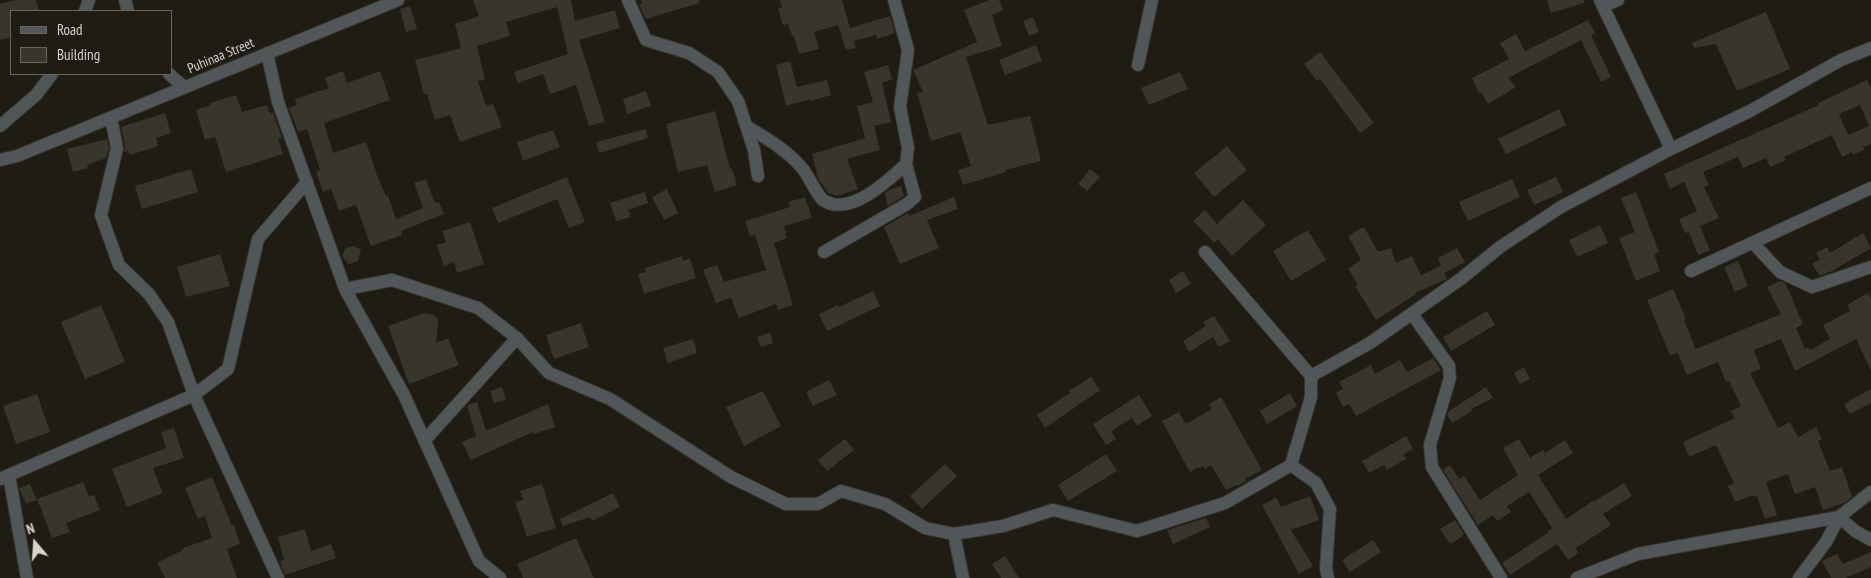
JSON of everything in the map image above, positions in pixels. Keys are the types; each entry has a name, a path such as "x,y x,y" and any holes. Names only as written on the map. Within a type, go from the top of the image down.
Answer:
{"street":[{"name":"Puhinaa Street","path":"0,160 17,156 398,0"},
{"path":"628,0 646,40 688,53 718,72 738,101 754,150 758,176"},
{"path":"824,252 907,204 915,197 906,164 908,148 900,107 908,50 894,0"},
{"path":"1138,65 1152,0"},
{"path":"1618,0 1601,3 1671,149"},
{"path":"1311,376 1370,343 1462,278 1500,247 1561,207 1671,149 1750,111 1841,60 1871,48"},
{"path":"267,53 278,102 345,289 404,395 479,561 500,578"},
{"path":"0,126 36,95 51,75"},
{"path":"170,75 184,87"},
{"path":"111,118 118,148 101,215 119,265 149,294 168,322 194,395 278,578"},
{"path":"746,126 782,149 802,167 823,200 839,205 860,199 880,188 906,164"},
{"path":"27,578 4,477 194,395 228,370 258,239 307,182"},
{"path":"1691,271 1871,188"},
{"path":"1753,243 1780,272 1812,287 1871,267"},
{"path":"345,289 392,280 478,308 517,338 548,373 610,399 731,477 786,504 818,504 841,491 885,504 925,528 954,534 1004,526 1053,510 1136,531 1225,503 1291,465 1311,397 1311,376 1205,252"},
{"path":"1412,314 1449,366 1450,378 1430,445 1432,467 1501,578"},
{"path":"425,440 517,338"},
{"path":"1291,465 1316,483 1330,509 1326,568 1328,578"},
{"path":"1799,578 1826,542 1839,517 1871,492"},
{"path":"1839,517 1855,531 1871,540"},
{"path":"1577,578 1638,554 1839,517"},
{"path":"954,534 963,578"}],"building":[{"path":"15,0 36,0 39,10 10,10 10,37 0,40 0,4"},
{"path":"473,0 571,0 575,21 615,10 620,28 579,40 605,122 589,126 576,85 550,94 543,74 518,83 514,72 568,54 557,7 506,22 510,36 477,46 485,80 478,81 486,106 493,104 502,127 460,142 450,115 435,120 427,94 424,94 415,60 461,48 455,24 479,16"},
{"path":"641,0 699,0 699,3 646,19 639,4 642,4"},
{"path":"780,0 842,0 850,28 890,16 895,33 877,39 876,35 854,41 856,48 846,50 838,25 814,32 819,49 799,54 794,36 792,36 788,24 783,25 778,9 782,7"},
{"path":"989,0 999,0 1003,10 992,15 1002,46 966,57 988,125 1030,116 1041,161 1005,170 1006,172 963,185 958,170 971,166 960,132 931,141 917,93 923,92 913,70 977,42 964,10"},
{"path":"1547,0 1584,0 1584,3 1551,13"},
{"path":"410,6 417,29 406,32 400,9"},
{"path":"1766,12 1790,69 1737,91 1716,44 1694,48 1692,43"},
{"path":"1033,17 1039,32 1029,36 1023,21"},
{"path":"1588,20 1595,33 1591,35 1611,77 1601,82 1581,40 1508,78 1516,87 1488,104 1481,92 1479,93 1472,78 1509,59 1500,43 1516,34 1525,51"},
{"path":"1036,45 1042,61 1005,75 999,60"},
{"path":"1320,52 1374,123 1360,133 1320,79 1317,81 1304,64"},
{"path":"790,61 797,87 827,80 831,95 786,106 776,65"},
{"path":"888,65 892,79 882,83 891,122 874,126 880,150 847,159 858,189 837,196 828,193 818,178 812,154 865,138 857,106 873,102 864,72"},
{"path":"343,71 347,83 380,71 390,100 324,123 333,153 366,142 378,178 386,196 388,196 396,219 423,208 414,183 426,179 435,203 439,202 444,214 401,231 402,235 371,246 356,205 339,211 331,189 323,192 316,171 320,170 307,129 298,132 289,108 297,105 295,99 329,88 325,78"},
{"path":"1180,72 1188,89 1149,105 1141,88"},
{"path":"1867,80 1871,88 1871,144 1863,147 1864,150 1853,155 1852,152 1842,157 1832,135 1784,157 1786,160 1770,167 1766,158 1743,168 1738,157 1703,172 1709,185 1704,187 1719,218 1700,226 1710,250 1698,255 1689,232 1685,233 1679,219 1697,211 1684,182 1670,189 1664,174 1819,105 1818,103","holes":["1860,105 1869,126 1848,135 1839,114"]},
{"path":"646,91 651,106 627,114 623,99"},
{"path":"236,95 242,112 267,105 270,114 273,113 282,138 278,139 283,154 226,172 215,137 205,140 196,110 211,105 210,103"},
{"path":"1559,109 1566,125 1506,154 1498,139"},
{"path":"715,111 730,169 732,168 737,185 715,192 707,165 678,172 666,124"},
{"path":"165,113 171,133 156,138 158,146 130,155 128,151 124,152 125,146 121,127"},
{"path":"646,129 648,138 599,153 596,142"},
{"path":"553,130 560,147 523,161 517,142"},
{"path":"107,139 109,148 106,158 87,165 88,168 73,172 67,149"},
{"path":"1227,146 1247,170 1214,197 1194,173"},
{"path":"191,169 198,192 142,209 135,186"},
{"path":"1090,169 1100,177 1087,191 1078,184"},
{"path":"567,177 585,222 569,228 557,199 498,223 492,208"},
{"path":"1556,177 1563,192 1534,205 1527,190"},
{"path":"1512,179 1520,197 1468,221 1459,202"},
{"path":"901,186 904,196 888,206 885,193"},
{"path":"667,189 678,213 664,220 652,197"},
{"path":"645,192 648,203 628,210 631,217 616,221 610,203"},
{"path":"1636,192 1659,252 1654,254 1660,271 1636,281 1619,238 1635,232 1621,198"},
{"path":"805,197 812,218 784,226 787,238 774,243 793,305 778,310 776,304 739,318 731,298 716,303 703,270 717,265 724,282 766,270 755,235 750,236 745,221 790,207 788,202"},
{"path":"954,197 958,209 927,220 939,248 900,264 884,227 908,213 909,216"},
{"path":"1243,200 1266,225 1232,256 1218,239 1214,243 1193,221 1205,210 1217,224"},
{"path":"470,222 484,264 457,273 454,262 444,266 437,245 446,242 442,231"},
{"path":"1600,225 1608,243 1577,257 1569,240"},
{"path":"1364,227 1378,252 1391,248 1396,263 1412,256 1421,275 1441,266 1438,258 1457,248 1465,262 1444,273 1447,279 1415,293 1376,320 1355,286 1358,284 1348,269 1361,260 1348,236"},
{"path":"1308,230 1326,260 1291,281 1273,251"},
{"path":"1863,233 1871,248 1820,276 1812,264 1820,259 1816,253 1827,247 1830,253"},
{"path":"352,246 361,249 358,261 350,264 342,256 345,249"},
{"path":"220,254 230,286 186,297 177,267"},
{"path":"682,256 683,261 690,258 696,278 644,294 638,274 646,272 645,268"},
{"path":"1738,261 1748,286 1735,292 1724,267"},
{"path":"1183,271 1191,284 1176,293 1169,280"},
{"path":"1780,281 1785,283 1789,291 1803,324 1796,328 1805,349 1808,347 1810,350 1830,339 1823,325 1850,311 1847,305 1868,293 1871,299 1871,371 1856,339 1795,371 1781,339 1754,350 1761,369 1750,373 1778,428 1790,422 1798,437 1816,427 1822,439 1818,441 1830,471 1842,467 1852,497 1844,503 1823,510 1815,487 1795,494 1788,474 1766,482 1777,515 1765,519 1757,496 1754,497 1753,495 1735,502 1728,486 1734,483 1716,445 1689,457 1683,442 1735,418 1731,411 1741,406 1729,381 1726,382 1718,362 1687,375 1678,353 1670,355 1647,300 1673,289 1696,349 1781,314 1767,287"},
{"path":"873,291 880,306 827,331 819,314"},
{"path":"101,305 125,362 85,379 61,322"},
{"path":"1487,311 1495,325 1451,351 1443,337"},
{"path":"425,313 434,315 437,318 436,343 448,338 459,365 409,384 388,326"},
{"path":"1214,316 1230,341 1219,347 1213,337 1189,352 1183,341 1206,326 1203,322"},
{"path":"581,323 589,347 554,359 546,335"},
{"path":"770,333 773,343 761,347 757,337"},
{"path":"693,339 697,353 668,363 663,348"},
{"path":"1433,358 1441,370 1356,416 1349,404 1343,407 1336,393 1343,389 1339,382 1371,365 1375,374 1400,360 1407,372"},
{"path":"1524,367 1530,379 1520,384 1514,373"},
{"path":"1091,377 1100,390 1045,428 1037,415"},
{"path":"829,380 837,395 813,406 806,392"},
{"path":"502,387 506,400 494,403 490,391"},
{"path":"1486,387 1493,398 1471,409 1472,411 1452,423 1447,415 1449,411"},
{"path":"1871,389 1871,403 1850,414 1844,404"},
{"path":"763,391 781,426 744,446 726,407"},
{"path":"1290,393 1297,406 1267,424 1260,411"},
{"path":"37,394 50,432 16,444 3,406"},
{"path":"1139,395 1152,416 1137,426 1132,418 1111,431 1116,439 1106,445 1093,424"},
{"path":"1221,397 1262,470 1245,479 1246,481 1237,486 1226,490 1211,465 1205,469 1203,466 1198,467 1190,472 1162,421 1179,412 1186,424 1212,409 1209,404"},
{"path":"477,402 486,431 548,404 555,427 534,434 533,432 471,460 462,442 476,436 467,405"},
{"path":"174,428 184,458 153,468 163,493 127,507 112,469 166,448 161,432"},
{"path":"1406,436 1413,449 1404,454 1406,459 1387,470 1384,465 1369,473 1362,461"},
{"path":"845,439 854,450 827,471 818,460"},
{"path":"1519,439 1530,458 1543,450 1545,453 1565,440 1573,453 1538,475 1566,519 1624,483 1632,496 1603,514 1611,525 1576,548 1578,553 1568,560 1557,544 1510,575 1502,563 1549,532 1552,528 1529,492 1507,506 1511,512 1497,521 1493,515 1478,525 1443,470 1450,465 1459,479 1464,476 1480,500 1518,475 1503,448"},
{"path":"1106,454 1117,471 1068,501 1058,485"},
{"path":"945,464 957,476 922,509 910,496"},
{"path":"212,477 232,526 234,525 240,544 227,549 237,578 165,578 157,563 183,550 183,548 212,538 205,516 198,519 185,488"},
{"path":"83,482 89,496 94,495 100,510 66,523 70,532 52,538 37,499"},
{"path":"30,484 37,500 26,504 19,488"},
{"path":"542,484 556,528 527,537 515,502 523,500 520,491"},
{"path":"613,493 620,507 592,521 590,517 563,526 560,519"},
{"path":"1310,496 1319,520 1291,530 1313,566 1299,574 1262,505 1276,498 1281,507"},
{"path":"1206,518 1210,527 1173,544 1167,530"},
{"path":"1455,520 1464,534 1450,544 1440,529"},
{"path":"305,529 311,551 331,544 336,558 285,575 280,561 284,560 278,537"},
{"path":"576,538 594,578 523,578 517,564"},
{"path":"1373,540 1381,552 1350,572 1342,560"},
{"path":"1871,552 1871,567 1845,578 1831,578 1822,561 1837,554 1843,564"},
{"path":"1005,556 1019,578 1001,578 992,564"}]}
